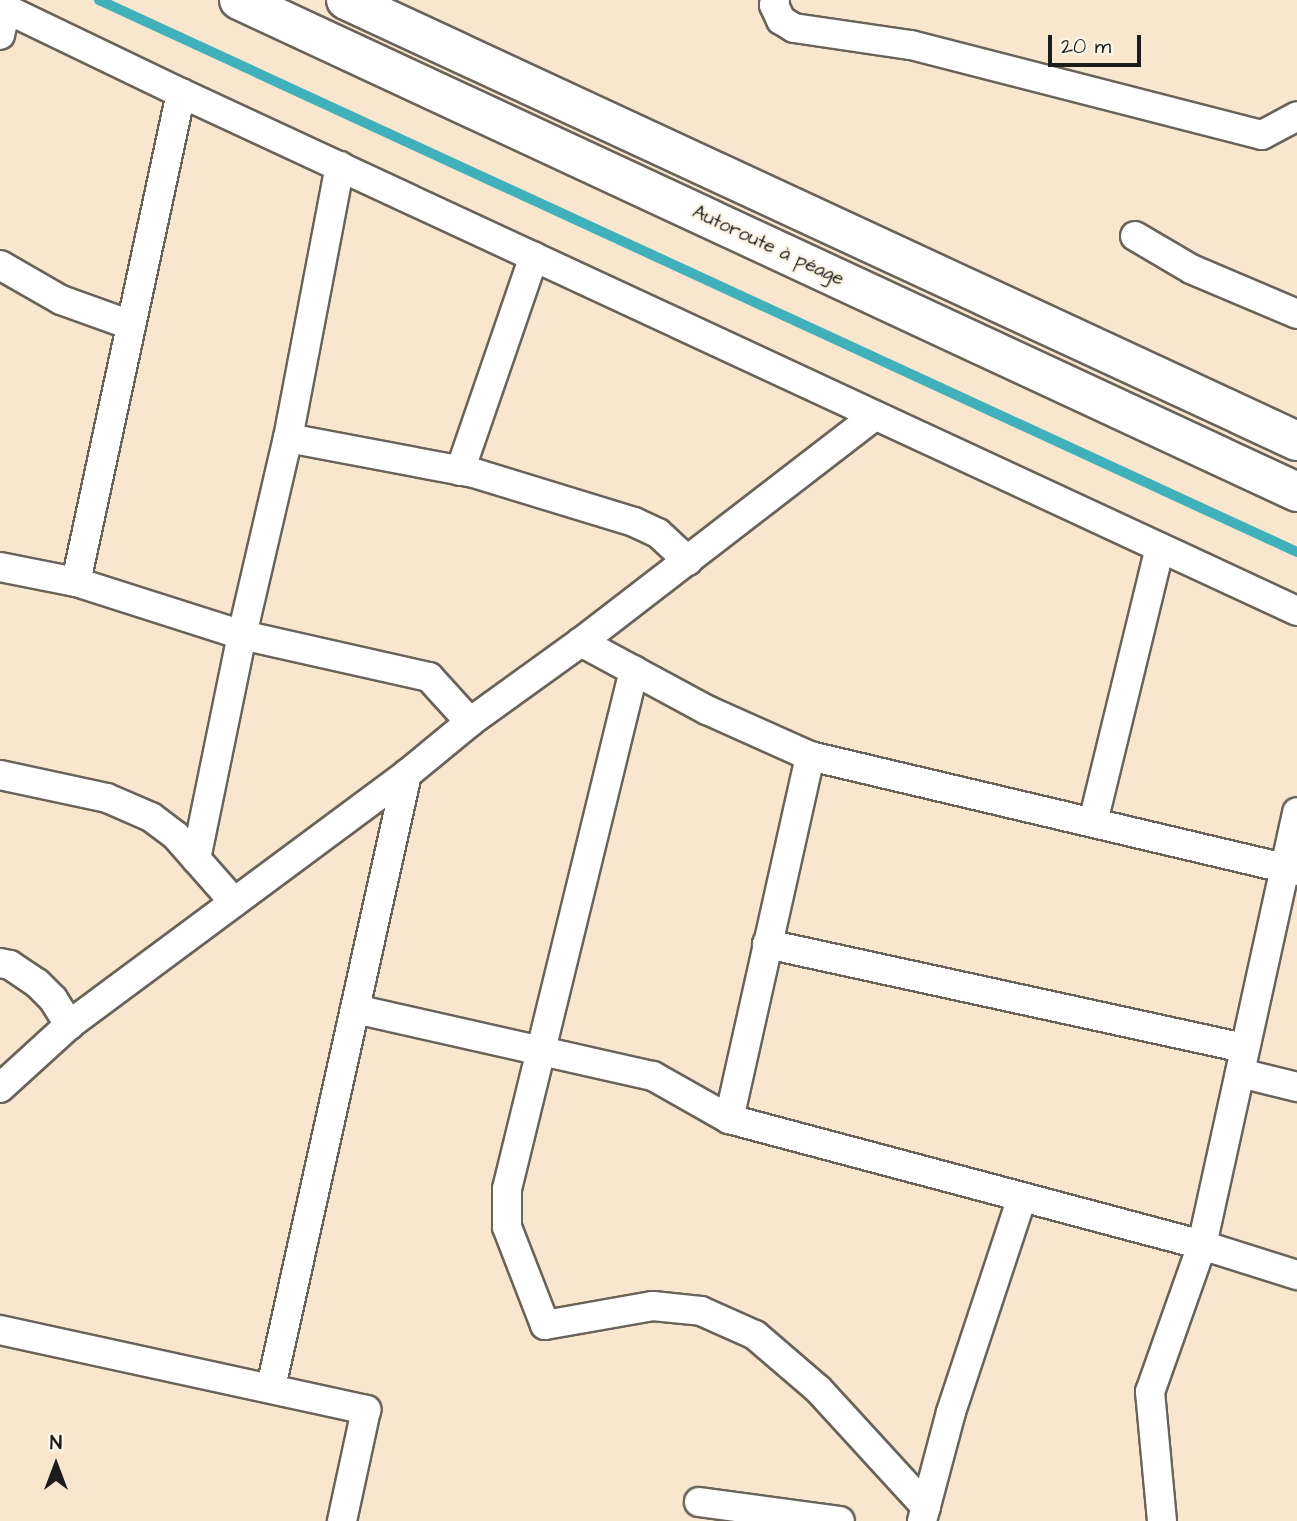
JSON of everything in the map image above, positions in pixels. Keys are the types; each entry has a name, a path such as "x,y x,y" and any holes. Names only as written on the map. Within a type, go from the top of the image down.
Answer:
{"highway":[{"name":"Autoroute à péage","path":"239,0 1297,492"},
{"path":"346,0 1297,441"}],"street":[{"path":"775,0 774,5 781,20 794,28 911,46 1262,135 1297,116"},
{"path":"2,16 181,93 340,166 1297,611"},
{"path":"76,582 181,93"},
{"path":"196,859 242,635 288,438 340,166"},
{"path":"1135,236 1191,269 1297,314"},
{"path":"460,471 534,256"},
{"path":"0,265 61,300 131,325"},
{"path":"0,1088 69,1026 407,774 470,722 688,561 874,416"},
{"path":"288,438 460,471 634,522 658,533 688,561"},
{"path":"1093,822 1160,548"},
{"path":"0,567 76,582 242,635 429,677 470,722"},
{"path":"581,642 707,710 810,756 1291,869"},
{"path":"634,670 507,1189 507,1227 545,1325 653,1306 701,1311 755,1335 818,1389 924,1514"},
{"path":"729,1119 810,756"},
{"path":"271,1387 407,774"},
{"path":"0,775 107,798 151,817 176,836 233,902"},
{"path":"1162,1521 1150,1392 1202,1245 1242,1061 1291,869 1297,812"},
{"path":"767,944 1242,1061 1297,1087"},
{"path":"0,963 10,965 37,984 53,999 69,1026"},
{"path":"355,1009 653,1076 729,1119 1202,1245 1297,1275"},
{"path":"924,1514 951,1412 1023,1197"},
{"path":"0,1330 271,1387 366,1410 342,1521"},
{"path":"699,1502 840,1521"}],"waterway":[{"path":"99,0 1297,552"}]}
